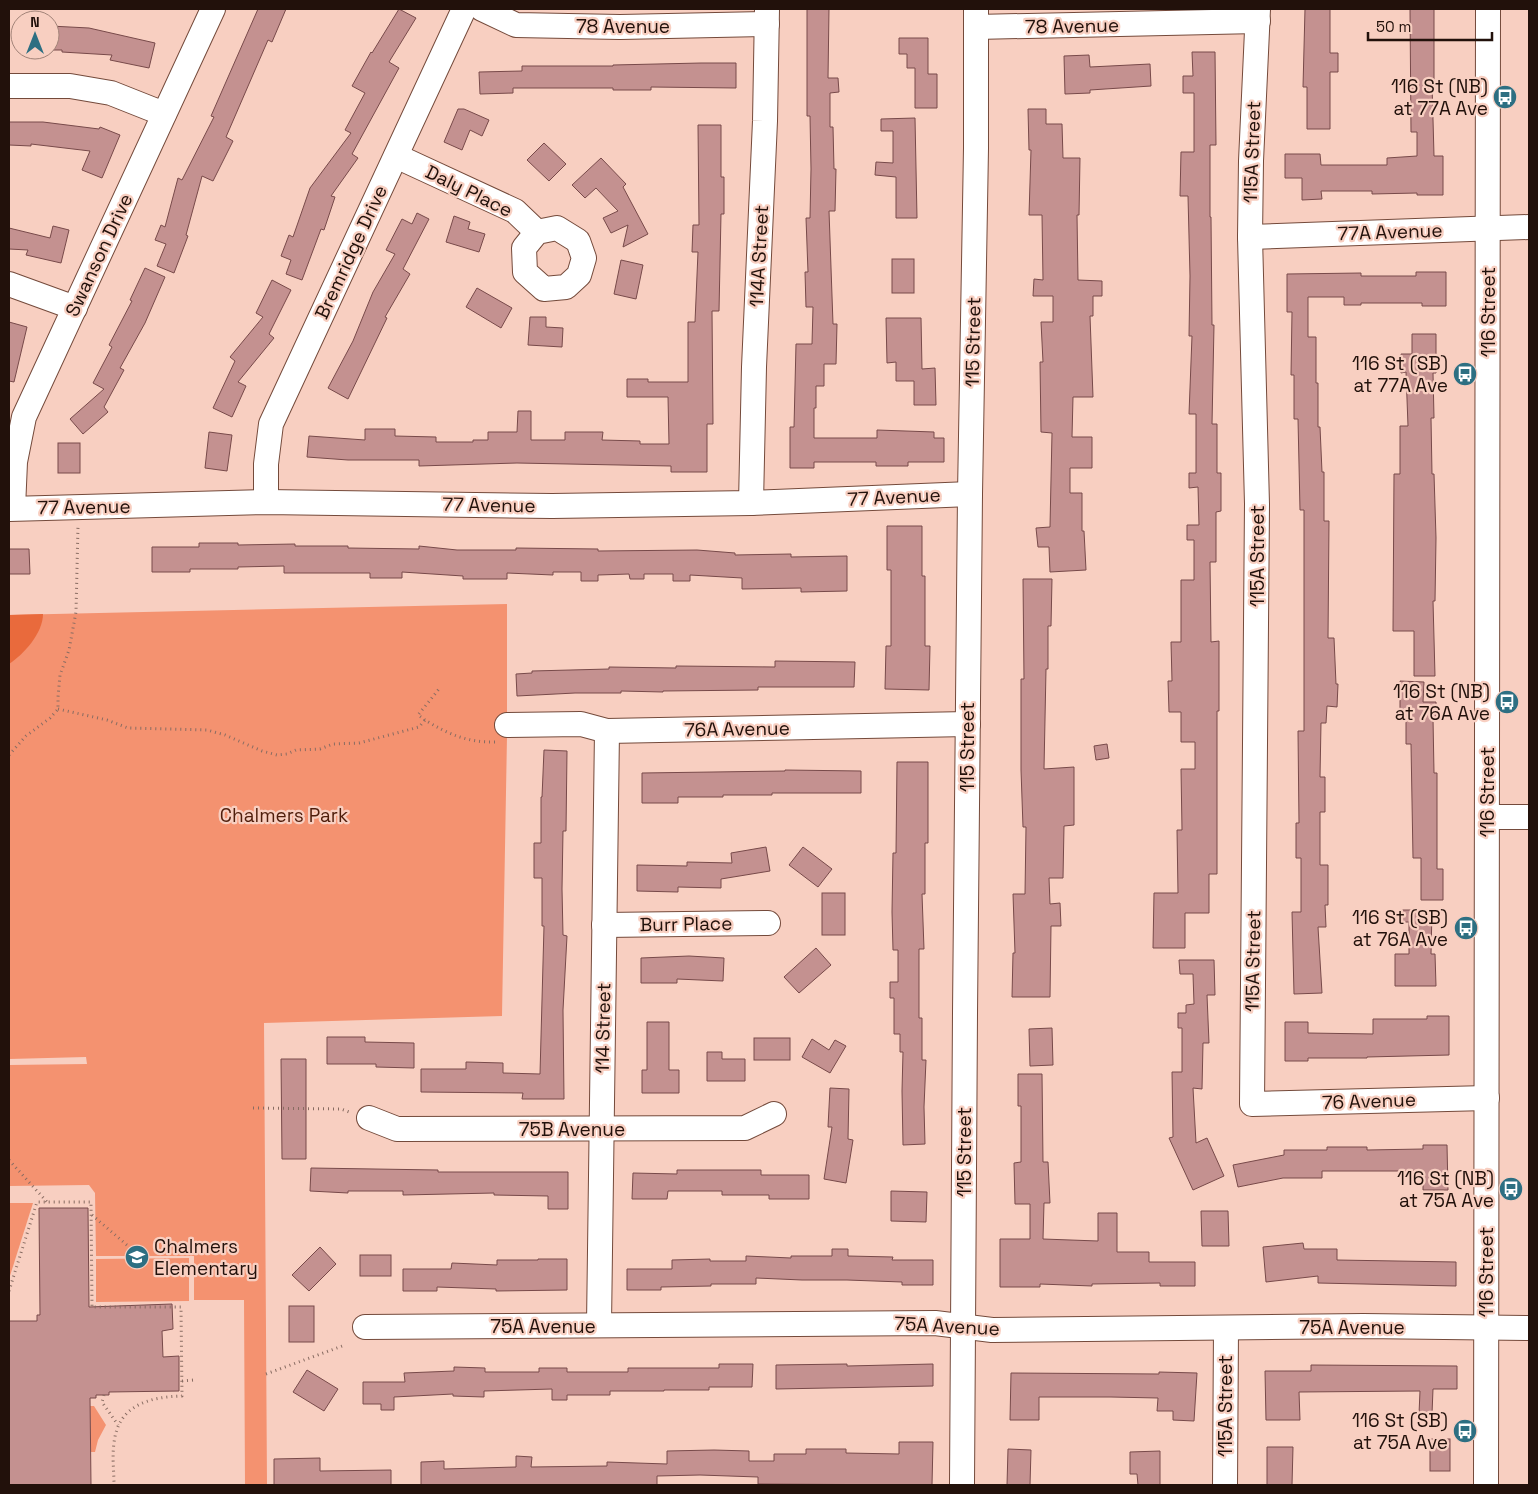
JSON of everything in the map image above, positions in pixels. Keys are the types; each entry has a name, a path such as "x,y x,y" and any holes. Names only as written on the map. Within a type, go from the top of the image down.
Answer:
{"street":[{"name":"Swanson Drive","path":"11,509 14,462 24,418 213,9"},
{"name":"Bremridge Drive","path":"266,502 266,464 271,424 464,9"},
{"name":"78 Avenue","path":"482,9 516,25 620,27 767,16"},
{"name":"116 Street","path":"1486,1485 1488,9"},
{"name":"78 Avenue","path":"976,18 1258,15"},
{"name":"115A Street","path":"1252,1104 1257,504 1250,237 1251,160 1258,15"},
{"name":"114A Street","path":"751,503 767,16"},
{"name":"115 Street","path":"962,1485 976,18"},
{"path":"9,86 70,86 111,93 164,114"},
{"name":"Daly Place","path":"396,156 515,211 537,232"},
{"name":"77A Avenue","path":"1250,237 1529,227"},
{"path":"9,284 75,308"},
{"name":"77 Avenue","path":"11,509 266,502 552,506 751,503 970,494"},
{"name":"76A Avenue","path":"507,725 581,724 607,731 968,724"},
{"name":"114 Street","path":"599,1325 607,731"},
{"path":"1487,817 1529,817"},
{"name":"Burr Place","path":"604,925 768,923"},
{"name":"76 Avenue","path":"1252,1104 1487,1098"},
{"name":"75B Avenue","path":"368,1118 396,1129 745,1128 774,1114"},
{"name":"75A Avenue","path":"366,1327 935,1323 992,1330 1363,1326 1529,1328"},
{"name":"115A Street","path":"1225,1485 1226,1328"}],"path":[{"path":"9,755 26,736 58,710 60,675 69,650 76,612 78,521"},
{"path":"439,689 418,715 453,736 484,742 504,742 507,725"},
{"path":"58,710 107,720 136,730 196,728 207,730 226,734 262,751 277,755 287,754 296,750 320,749 333,744 360,743 419,727 425,720"},
{"path":"253,1108 341,1109 368,1118"},
{"path":"9,1160 48,1202"},
{"path":"9,1292 37,1202 91,1202 92,1307 181,1307 182,1396 162,1396 147,1400 127,1413 118,1425 113,1444 114,1485"},
{"path":"91,1214 142,1258"},
{"path":"266,1374 345,1345"},
{"path":"182,1381 194,1380"},
{"path":"104,1395 102,1402 118,1425"}],"green space":[{"name":"Chalmers Park","path":"507,604 507,736 502,1016 264,1023 267,1485 245,1485 244,1300 194,1300 194,1256 96,1256 95,1193 89,1185 9,1186 9,1065 87,1064 86,1057 9,1059 9,615"},
{"path":"9,1203 33,1203 9,1279"},
{"path":"189,1258 189,1301 96,1302 96,1259"},
{"path":"90,1406 94,1406 106,1425 98,1440 95,1452 91,1452"}],"shaded area":[{"path":"43,614 40,628 32,642 21,655 9,664 9,615"}],"building":[{"path":"258,9 286,9 272,42 268,40 226,137 233,141 213,181 202,176 186,235 188,236 174,273 157,266 166,244 155,240 161,225 165,227 178,178 182,180 214,117 211,116"},
{"path":"399,9 416,18 389,62 399,68 352,154 358,158 331,196 335,197 324,230 321,229 302,280 286,274 291,260 281,256 289,235 293,237 310,188 351,133 345,130 365,93 352,86"},
{"path":"807,9 829,9 828,78 838,78 839,92 830,93 830,127 833,127 834,169 836,169 835,211 829,211 833,324 837,324 836,364 824,364 824,386 816,386 814,438 877,438 877,430 934,432 934,438 944,438 944,462 908,462 908,466 876,466 876,462 814,462 814,468 790,468 790,427 794,427 796,344 812,344 813,307 806,307 805,272 808,272 806,218 810,218 811,169 810,116 807,116"},
{"path":"1305,9 1330,9 1330,53 1338,53 1338,72 1330,72 1330,129 1307,129 1307,87 1303,87"},
{"path":"1410,9 1434,9 1434,83 1432,83 1434,156 1443,156 1443,195 1417,195 1417,193 1372,194 1372,191 1321,191 1322,199 1302,200 1302,178 1285,178 1285,154 1320,154 1321,165 1387,165 1387,158 1417,156 1417,132 1411,132"},
{"path":"60,27 89,28 155,43 149,68 110,60 112,55 62,52 60,50"},
{"path":"899,38 928,38 928,74 937,74 937,108 915,108 915,68 907,68 907,54 899,54"},
{"path":"1192,52 1215,52 1216,145 1210,145 1212,325 1214,325 1212,424 1217,424 1217,473 1221,473 1221,511 1216,512 1216,562 1210,562 1211,642 1219,641 1217,874 1209,874 1209,913 1185,913 1185,948 1153,948 1154,893 1178,893 1177,830 1182,830 1181,769 1195,769 1195,742 1181,742 1181,712 1169,712 1168,681 1172,681 1171,642 1181,642 1181,580 1194,580 1194,540 1187,540 1187,525 1199,525 1198,487 1189,488 1189,473 1196,473 1196,414 1189,414 1192,336 1189,336 1188,196 1180,196 1181,152 1194,152 1194,93 1183,93 1183,76 1193,76"},
{"path":"1089,55 1090,67 1150,64 1151,86 1090,90 1090,93 1065,94 1064,56"},
{"path":"736,63 736,88 651,87 651,90 613,90 613,88 513,88 513,93 480,94 479,72 522,71 522,66 613,66"},
{"path":"458,109 464,109 489,120 482,136 470,130 462,150 444,142"},
{"path":"1028,109 1046,109 1046,124 1062,124 1063,158 1080,158 1079,215 1077,215 1078,280 1102,281 1102,296 1093,296 1093,316 1090,316 1093,397 1073,397 1072,437 1092,437 1092,468 1070,468 1070,493 1082,493 1082,531 1084,531 1086,570 1050,572 1049,547 1038,547 1036,528 1050,527 1052,433 1041,432 1040,362 1043,362 1041,322 1053,322 1053,296 1033,296 1034,279 1043,280 1042,215 1029,215 1031,150 1029,150"},
{"path":"915,118 917,218 896,218 896,177 875,175 876,162 893,163 893,131 881,131 881,119"},
{"path":"9,122 43,122 99,129 100,127 120,135 102,178 82,170 90,151 31,144 31,146 9,145"},
{"path":"698,125 721,125 721,177 724,177 724,214 721,214 719,311 712,311 713,424 707,424 707,472 671,472 671,466 517,463 419,466 419,460 348,460 307,457 309,436 365,440 365,429 395,429 395,436 436,437 436,442 488,440 488,432 517,432 518,411 531,411 531,440 565,440 565,432 603,432 602,440 640,441 640,444 669,444 668,397 627,397 627,379 648,379 648,382 688,382 688,322 695,322 698,252 692,252 693,225 699,225"},
{"path":"544,143 566,164 549,181 527,160"},
{"path":"601,158 626,184 623,187 648,234 623,247 628,225 611,233 603,218 618,211 596,188 585,198 572,185"},
{"path":"417,213 429,219 403,269 410,274 385,317 387,318 348,399 328,388 353,341 373,292 395,254 386,250 402,219 412,224"},
{"path":"454,216 470,222 468,229 485,234 479,252 446,242"},
{"path":"53,226 69,230 61,263 26,255 28,250 9,249 9,228 50,238"},
{"path":"892,259 914,259 914,293 892,293"},
{"path":"621,260 643,265 636,299 614,294"},
{"path":"145,268 165,277 145,323 120,368 124,370 104,407 108,412 83,434 70,419 104,389 93,383 112,347 109,345 132,301 130,300"},
{"path":"1416,272 1446,272 1446,306 1422,306 1422,303 1361,303 1361,305 1344,305 1344,297 1308,297 1308,337 1316,337 1318,427 1320,427 1322,472 1324,472 1324,521 1329,521 1328,638 1334,638 1336,684 1338,684 1337,707 1327,706 1326,723 1321,723 1320,777 1325,777 1325,812 1320,812 1320,865 1328,865 1328,905 1325,905 1326,927 1318,927 1322,993 1294,994 1292,912 1301,912 1301,858 1296,858 1296,823 1299,823 1298,731 1304,731 1304,510 1300,510 1298,419 1294,419 1294,375 1291,375 1292,312 1287,312 1287,274 1361,273 1361,276 1416,276"},
{"path":"272,280 291,290 269,334 274,338 238,382 246,386 232,417 213,408 235,361 230,357 263,317 256,313"},
{"path":"477,288 512,308 501,328 466,307"},
{"path":"530,317 546,317 546,327 563,328 562,347 528,345"},
{"path":"886,318 921,318 922,369 935,368 936,405 914,405 914,381 896,381 896,362 887,363"},
{"path":"9,322 27,327 14,382 9,381"},
{"path":"1412,334 1436,334 1436,373 1433,373 1434,418 1431,418 1436,538 1435,601 1433,601 1435,676 1414,676 1414,631 1393,631 1394,474 1400,474 1400,426 1408,426 1406,372 1401,373 1401,354 1412,354"},
{"path":"209,432 232,435 227,471 205,468"},
{"path":"58,443 80,443 80,473 58,473"},
{"path":"887,526 922,526 922,576 925,576 925,646 930,646 929,690 885,689 886,646 891,646 891,570 887,570"},
{"path":"199,543 238,543 238,545 295,544 295,546 419,549 419,546 457,550 516,550 516,548 598,549 598,551 697,550 735,553 735,555 847,556 847,591 801,592 801,588 742,589 742,578 690,575 690,581 673,581 673,574 644,574 644,579 630,579 629,574 598,575 598,581 581,581 581,572 553,572 553,575 507,573 507,579 463,579 463,576 402,572 402,578 370,578 370,573 284,573 284,566 238,567 238,569 190,569 190,572 152,572 152,547 199,547"},
{"path":"9,549 29,549 30,574 9,574"},
{"path":"1023,579 1052,579 1051,626 1048,626 1048,669 1046,669 1044,769 1074,767 1074,825 1064,826 1063,878 1049,878 1050,904 1060,903 1061,926 1051,926 1050,997 1012,997 1013,953 1015,953 1013,894 1025,894 1026,827 1023,827 1021,770 1021,679 1024,679"},
{"path":"775,661 855,662 854,687 758,687 758,690 621,691 621,693 517,696 516,674 532,673 532,671 609,669 609,667 775,667"},
{"path":"1400,681 1424,682 1423,702 1436,702 1436,718 1433,718 1434,773 1437,773 1437,869 1443,869 1443,900 1421,900 1421,858 1413,858 1411,744 1406,744 1406,718 1400,718"},
{"path":"1107,744 1109,758 1096,760 1094,746"},
{"path":"544,750 567,751 566,831 563,831 562,889 563,935 567,936 563,1010 564,1099 522,1099 523,1093 421,1092 421,1069 466,1069 466,1062 503,1063 503,1073 540,1074 544,926 542,926 542,878 534,878 534,843 541,843"},
{"path":"897,762 928,762 928,843 925,843 925,894 922,894 924,949 919,949 919,1018 922,1018 922,1060 926,1060 925,1144 903,1145 903,1052 900,1052 900,1034 894,1034 894,998 890,998 890,982 898,982 898,950 893,950 892,912 893,853 896,853"},
{"path":"785,770 861,771 861,793 772,793 772,795 678,797 678,803 642,803 642,773"},
{"path":"766,847 770,871 721,879 721,888 678,887 678,892 637,891 637,865 687,866 687,862 732,863 731,853"},
{"path":"803,847 832,869 818,887 789,865"},
{"path":"822,893 845,893 845,935 822,935"},
{"path":"1402,910 1432,910 1431,954 1435,954 1436,986 1395,986 1395,954 1409,954 1409,922 1402,922"},
{"path":"816,948 831,965 799,993 784,977"},
{"path":"689,956 724,958 723,981 677,979 677,983 641,983 641,958"},
{"path":"1179,960 1214,960 1215,995 1207,995 1209,1043 1203,1043 1202,1089 1193,1088 1196,1143 1207,1138 1224,1176 1193,1190 1169,1138 1173,1137 1172,1072 1182,1072 1182,1028 1178,1028 1178,1013 1186,1013 1186,1005 1194,1004 1193,974 1180,974"},
{"path":"1427,1016 1449,1016 1449,1055 1308,1058 1308,1061 1285,1061 1285,1022 1308,1022 1308,1033 1373,1034 1373,1019 1427,1019"},
{"path":"647,1022 669,1022 669,1070 679,1070 679,1093 642,1093 642,1070 647,1070"},
{"path":"1052,1028 1053,1065 1030,1066 1029,1029"},
{"path":"327,1037 365,1037 365,1042 414,1043 414,1068 376,1067 376,1064 327,1064"},
{"path":"754,1038 790,1038 790,1060 754,1060"},
{"path":"812,1039 829,1050 835,1040 846,1046 830,1073 802,1057"},
{"path":"707,1052 722,1052 722,1059 745,1059 745,1081 707,1081"},
{"path":"281,1059 306,1059 306,1159 282,1159"},
{"path":"1018,1074 1042,1074 1043,1162 1048,1162 1050,1203 1044,1203 1043,1239 1098,1241 1098,1213 1117,1213 1117,1252 1149,1252 1149,1262 1195,1262 1195,1286 1160,1286 1160,1283 1092,1284 1092,1286 1040,1284 1040,1287 1000,1287 1000,1239 1030,1239 1030,1204 1015,1204 1014,1163 1021,1162 1021,1106 1018,1106"},
{"path":"830,1088 849,1089 848,1139 853,1140 846,1183 824,1179 832,1127 828,1127"},
{"path":"1423,1145 1447,1145 1448,1190 1423,1190 1423,1171 1322,1171 1322,1178 1283,1178 1238,1187 1233,1165 1284,1155 1284,1150 1327,1150 1327,1147 1367,1147 1367,1150 1423,1149"},
{"path":"311,1168 438,1170 438,1172 568,1172 568,1209 548,1209 548,1196 494,1195 494,1193 403,1195 403,1191 348,1191 348,1193 310,1191"},
{"path":"677,1170 761,1170 761,1175 809,1175 809,1199 769,1199 769,1195 722,1195 722,1191 668,1191 667,1199 632,1199 633,1173 677,1174"},
{"path":"891,1191 927,1192 926,1222 891,1221"},
{"path":"39,1208 88,1208 89,1307 172,1304 173,1329 162,1331 163,1357 179,1356 179,1391 109,1392 109,1395 96,1395 96,1398 90,1398 91,1485 9,1485 9,1321 37,1321 37,1315 40,1315"},
{"path":"1201,1211 1228,1211 1229,1246 1202,1246"},
{"path":"1303,1243 1304,1249 1337,1249 1337,1260 1456,1262 1456,1286 1318,1283 1318,1276 1266,1282 1263,1247"},
{"path":"320,1247 336,1264 309,1291 292,1275"},
{"path":"832,1249 848,1249 848,1256 893,1257 892,1260 933,1260 933,1285 902,1285 902,1282 756,1278 756,1284 711,1284 711,1286 661,1287 661,1290 627,1290 627,1269 672,1269 672,1260 710,1259 710,1261 746,1261 746,1256 791,1258 791,1256 832,1256"},
{"path":"360,1255 391,1255 391,1276 360,1276"},
{"path":"567,1259 567,1290 496,1291 496,1289 437,1287 437,1291 403,1291 403,1269 451,1269 452,1263 497,1265 497,1260"},
{"path":"289,1306 314,1306 314,1342 289,1342"},
{"path":"719,1364 753,1364 752,1387 709,1387 709,1390 610,1391 610,1395 567,1395 567,1400 552,1400 552,1389 484,1391 484,1397 453,1396 453,1394 394,1397 394,1410 381,1410 381,1404 363,1404 363,1382 405,1382 404,1373 454,1371 454,1367 485,1368 485,1372 539,1372 539,1368 567,1368 567,1372 628,1372 628,1368 719,1368"},
{"path":"847,1364 847,1366 933,1364 933,1386 776,1389 776,1365"},
{"path":"1311,1365 1457,1366 1457,1389 1433,1389 1432,1414 1419,1414 1420,1391 1299,1392 1300,1420 1266,1420 1265,1371 1311,1371"},
{"path":"307,1370 338,1389 324,1411 293,1392"},
{"path":"1159,1372 1197,1373 1194,1421 1173,1420 1173,1411 1157,1411 1158,1398 1111,1397 1039,1397 1039,1420 1010,1420 1011,1373 1159,1374"},
{"path":"1430,1439 1450,1439 1450,1471 1430,1471"},
{"path":"899,1442 933,1442 932,1485 758,1484 758,1477 700,1475 657,1476 657,1485 421,1485 421,1462 444,1461 444,1469 516,1467 516,1456 532,1457 531,1467 607,1466 607,1462 667,1464 667,1451 714,1450 749,1451 749,1461 774,1461 774,1454 806,1454 806,1449 846,1449 846,1453 899,1454"},
{"path":"1267,1447 1293,1447 1292,1485 1267,1485"},
{"path":"1008,1449 1031,1450 1030,1485 1007,1485"},
{"path":"1160,1451 1160,1485 1138,1485 1137,1474 1130,1474 1130,1452"},
{"path":"320,1458 320,1471 391,1470 391,1485 274,1485 274,1459"}],"place":[{"name":"116 St (NB) at 77A Ave","path":"1505,97"},
{"name":"116 St (SB) at 77A Ave","path":"1465,374"},
{"name":"116 St (NB) at 76A Ave","path":"1507,702"},
{"name":"116 St (SB) at 76A Ave","path":"1466,928"},
{"name":"116 St (NB) at 75A Ave","path":"1511,1189"},
{"name":"Chalmers Elementary","path":"137,1257"},
{"name":"116 St (SB) at 75A Ave","path":"1465,1431"}]}
